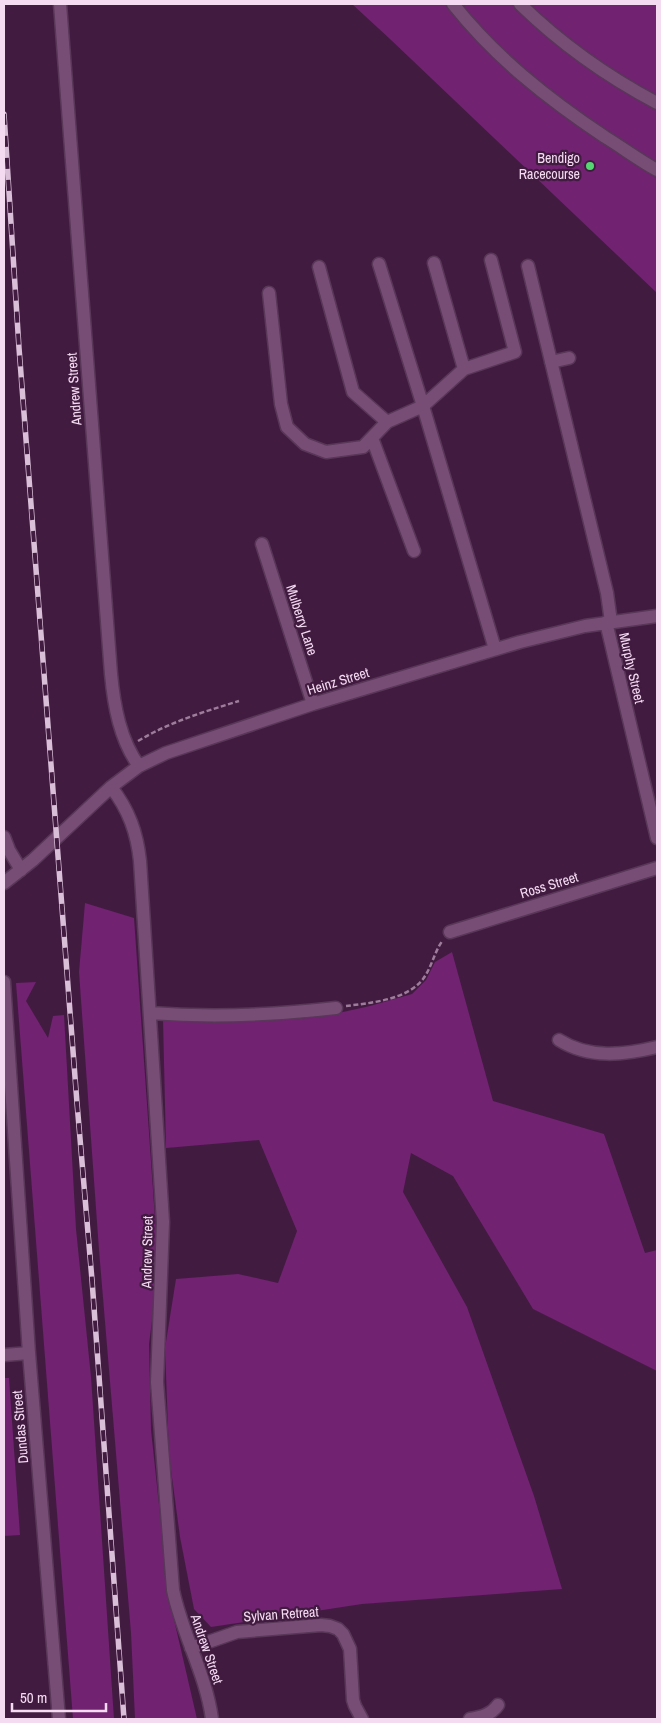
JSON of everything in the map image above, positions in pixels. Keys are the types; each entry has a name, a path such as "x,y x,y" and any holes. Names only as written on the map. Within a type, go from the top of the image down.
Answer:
{"street":[{"name":"Andrew Street","path":"60,4 110,674 121,729 130,752 139,766"},
{"path":"453,4 474,30 521,76 568,112 657,170"},
{"path":"520,4 571,49 606,73 657,103"},
{"path":"269,293 281,404 287,427 304,444 326,452 363,447 387,422 423,406 464,369 516,352 491,260"},
{"path":"434,263 464,369"},
{"path":"379,264 495,649"},
{"path":"320,266 353,392 387,422"},
{"name":"Murphy Street","path":"528,266 607,593 609,622 657,838"},
{"path":"551,362 569,358"},
{"path":"372,438 414,551"},
{"name":"Mulberry Lane","path":"262,544 313,704"},
{"name":"Heinz Street","path":"4,883 57,838 111,787 139,766 184,746 313,704 564,630 657,616"},
{"name":"Andrew Street","path":"111,787 128,812 138,847 164,1222 156,1366 173,1590 204,1684 212,1719"},
{"path":"4,837 9,850 21,870"},
{"name":"Ross Street","path":"450,932 657,868"},
{"name":"Dundas Street","path":"4,982 9,1152 29,1353 59,1719"},
{"path":"150,1013 211,1016 300,1012 336,1008"},
{"path":"559,1040 578,1050 603,1053 619,1054 657,1047"},
{"path":"4,1355 29,1353"},
{"name":"Sylvan Retreat","path":"191,1648 237,1632 321,1625 338,1629 343,1634 350,1649 353,1700 362,1719"},
{"path":"470,1719 488,1714 495,1710 498,1705"}],"path":[{"path":"133,743 166,725 238,701"},
{"path":"336,1008 395,996 416,986 423,979 438,947 450,932"}],"shaded area":[{"name":"Bendigo Racecourse","path":"352,4 657,4 657,293 390,39"},
{"path":"85,903 134,918 156,1233 154,1305 149,1344 151,1430 169,1598 197,1719 135,1719 131,1633 99,1250 79,972"},
{"path":"452,952 493,1101 604,1134 645,1253 657,1250 657,1371 533,1309 453,1176 411,1153 403,1192 467,1307 534,1496 562,1589 362,1604 211,1627 194,1609 180,1537 169,1455 165,1348 176,1279 238,1274 278,1283 297,1231 259,1140 166,1148 163,1020 243,1020 325,1016 370,1006 412,994 426,980 435,962"},
{"path":"36,982 26,1001 48,1038 53,1016 64,1015 76,1229 91,1377 114,1719 73,1719 16,983"},
{"path":"4,1378 9,1378 20,1535 4,1536"}],"railway":[{"path":"4,114 19,348 92,1280 124,1719"}],"place":[{"name":"Bendigo Racecourse","path":"590,166"}]}
